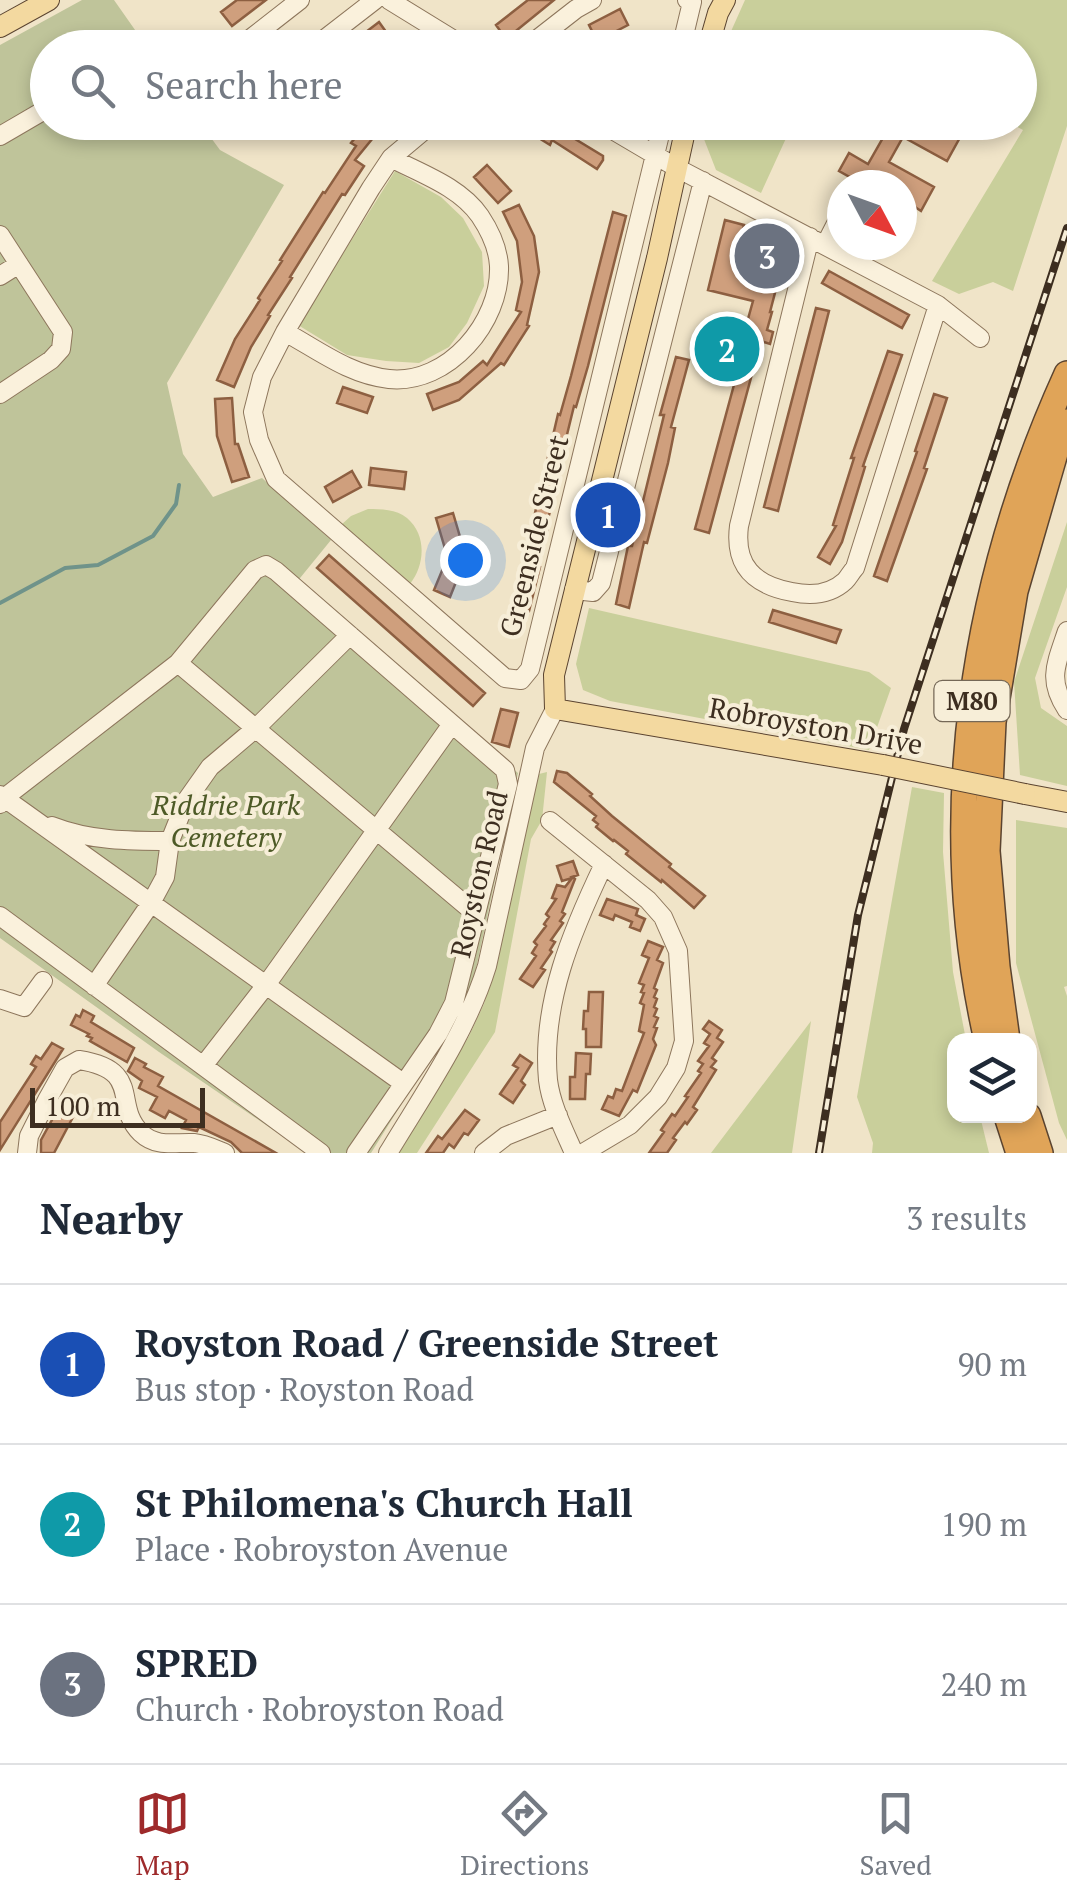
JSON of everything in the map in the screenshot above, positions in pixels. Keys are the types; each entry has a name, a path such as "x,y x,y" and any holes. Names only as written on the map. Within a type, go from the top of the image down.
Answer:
{"highway":[{"name":"M80","path":"986,1033 965,882 963,796 968,721 993,583 1038,439 1067,374"},
{"name":"M80","path":"1006,1033 987,851 992,722 1015,590 1067,422"},
{"path":"1009,1123 1019,1153"},
{"path":"1030,1123 1040,1153"}],"main road":[{"path":"0,27 49,0"},
{"path":"713,30 725,0"},
{"name":"Royston Road","path":"555,709 554,675 683,140"},
{"name":"Robroyston Drive","path":"555,709 882,765 1067,802"}],"street":[{"path":"262,30 300,0"},
{"path":"336,30 374,0"},
{"path":"388,0 437,30"},
{"path":"549,30 592,0"},
{"path":"685,30 692,2 687,0"},
{"path":"0,136 30,118"},
{"name":"Greenside Street","path":"412,140 391,158 285,332 262,377 253,412 259,440 276,479 505,678 521,680 530,669 655,154"},
{"path":"630,140 938,305 980,338"},
{"path":"655,154 658,140"},
{"path":"285,332 362,374 400,380 445,365 484,324 498,284 499,263 494,242 479,214 448,186 391,158"},
{"path":"574,590 593,592 601,583 703,180"},
{"path":"827,229 817,241 739,526 740,554 753,575 767,586 819,594 844,581 854,568 938,305"},
{"path":"0,235 63,332 62,350 0,394"},
{"path":"0,276 19,264"},
{"path":"356,1153 438,1034 454,1003 508,784 505,770 266,566 256,570 178,662 1,799 403,1083"},
{"path":"1067,632 1055,692 1067,710"},
{"path":"94,986 151,903 164,877 170,842 186,801 210,767 256,728 350,635"},
{"path":"178,662 476,914"},
{"name":"Royston Road","path":"388,1153 462,1031 477,999 535,748 555,709"},
{"path":"203,1066 266,985 452,724"},
{"path":"33,818 69,832 110,840 170,842"},
{"path":"566,834 579,819"},
{"path":"550,821 648,900 663,918 678,951 684,1042 676,1068 658,1097 630,1125 583,1153"},
{"path":"574,1153 548,1082 548,1042 554,990 578,919 604,864"},
{"path":"0,916 321,1153"},
{"path":"0,999 24,1007 42,981"},
{"path":"27,1153 29,1136 47,1100 65,1068 79,1060 95,1062 121,1080 138,1131 156,1143 198,1143 225,1153"},
{"path":"484,1153 506,1136 558,1115"}],"green space":[{"name":"Riddrie Park Cemetery","path":"82,0 114,0 135,30 30,30 30,140 213,140 220,150 284,185 167,383 183,454 213,497 262,478 331,540 296,583 518,773 474,978 453,1021 371,1153 307,1153 0,938 0,45"},
{"path":"745,0 1067,0 1067,126 1013,291 993,282 959,294 932,281 1017,140 1037,140 1037,30 732,30"},
{"path":"704,140 785,140 761,193 716,170"},
{"path":"395,171 441,197 463,218 482,252 484,286 467,323 449,347 419,363 347,355 298,325"},
{"path":"368,509 398,513 418,533 421,559 410,584 341,525"},
{"path":"1067,522 1067,587 1035,678 1041,708 1067,726 1067,786 1020,775 1014,682"},
{"path":"589,608 869,672 891,688 869,750 610,701 583,690 576,664"},
{"path":"547,772 542,820 531,839 495,1032 417,1153 398,1153 469,1036 484,1004 539,774"},
{"path":"912,787 944,793 943,852 953,972 965,1033 947,1033 947,1123 982,1123 989,1153 872,1153 873,1143 857,1097"},
{"path":"1016,820 1067,828 1067,1140 1059,1123 1016,963"},
{"path":"811,1021 792,1153 711,1153"}],"building":[{"path":"237,0 266,0 232,26 221,12"},
{"path":"528,0 554,0 517,30 500,30 496,25"},
{"path":"620,9 628,25 618,30 592,30 589,25"},
{"path":"379,22 385,30 369,30"},
{"path":"371,140 355,160 364,166 290,277 234,387 217,380 235,339 280,260 356,146 351,143"},
{"path":"552,140 577,140 603,156 597,169"},
{"path":"882,140 901,140 889,162 903,170 840,170 849,153 868,164"},
{"path":"908,140 959,140 947,161"},
{"path":"487,165 511,191 498,203 474,177"},
{"path":"917,178 934,187 921,211 917,208"},
{"path":"519,205 534,236 539,272 529,326 504,365 501,363 459,400 433,410 427,394 459,382 483,361 487,365 521,312 516,310 522,282 517,241 503,212"},
{"path":"613,212 626,216 574,406 529,611 516,608 535,513"},
{"path":"725,220 744,225 740,240 762,245 763,239 783,243 781,250 790,252 770,312 770,344 755,339 748,364 701,352 706,335 741,344 753,301 708,290"},
{"path":"829,271 909,315 902,328 822,283"},
{"path":"816,308 829,311 778,511 764,507"},
{"path":"888,351 902,355 863,466 842,542 830,564 818,557 836,526 833,525 851,458"},
{"path":"676,357 689,360 671,427 675,428 668,463 629,608 616,604"},
{"path":"738,370 752,374 709,533 695,529"},
{"path":"343,387 373,397 367,413 337,403"},
{"path":"934,394 947,398 924,468 927,469 887,581 874,576"},
{"path":"232,398 235,444 249,477 232,482 217,436 215,399"},
{"path":"371,468 406,472 404,489 369,485"},
{"path":"352,471 361,487 333,502 325,487"},
{"path":"453,513 463,547 446,552 436,518"},
{"path":"329,555 485,693 473,706 317,568"},
{"path":"446,561 462,567 450,597 434,590"},
{"path":"773,610 841,630 836,643 769,622"},
{"path":"501,709 518,713 509,747 492,742"},
{"path":"557,771 567,773 592,794 705,896 694,908 596,827 596,816 554,782"},
{"path":"573,861 578,875 572,877 575,879 560,921 563,923 551,940 555,942 552,952 541,968 545,970 533,987 520,979 536,956 532,953 537,945 534,942 546,926 546,914 556,899 552,898 557,885 565,887 572,878 562,881 557,866"},
{"path":"607,899 638,909 636,915 645,919 640,931 630,927 632,922 615,915 613,920 600,915"},
{"path":"648,941 663,947 657,960 663,963 654,988 656,1045 637,1092 633,1090 619,1116 602,1109 608,1096 613,1098 616,1089 622,1091 644,1033 639,1031 644,985 639,983 649,958 642,955"},
{"path":"589,992 603,992 601,1047 586,1047 583,1029"},
{"path":"83,1010 94,1016 91,1022 134,1048 127,1062 71,1025"},
{"path":"709,1021 722,1030 717,1038 723,1042 712,1058 716,1061 711,1067 716,1070 693,1107 697,1110 673,1138 676,1140 667,1153 649,1153 701,1073 698,1071 703,1064 698,1061 709,1046 704,1043 710,1034 703,1029"},
{"path":"52,1043 63,1049 0,1150 0,1122 36,1067 31,1064 36,1056 41,1059"},
{"path":"576,1053 591,1054 585,1099 570,1099"},
{"path":"520,1055 532,1063 521,1081 525,1085 513,1103 500,1094 518,1068 513,1065"},
{"path":"135,1058 163,1077 158,1086 276,1153 242,1153 231,1142 199,1127 197,1131 182,1128 186,1120 169,1111 165,1118 150,1110 157,1097 139,1088 142,1081 128,1071"},
{"path":"58,1109 73,1117 54,1153 41,1153 41,1140"},
{"path":"465,1110 479,1120 468,1135 464,1133 454,1148 449,1144 443,1153 426,1153 438,1136 442,1139"}],"waterway":[{"path":"0,603 65,568 98,565 153,536 176,504 179,485"}],"railway":[{"path":"819,1153 858,915 904,729 1067,228"}],"place":[{"name":"SPRED","path":"767,256"},
{"name":"St Philomena's Church Hall","path":"727,349"},
{"name":"Royston Road / Greenside Street","path":"608,515"}]}
